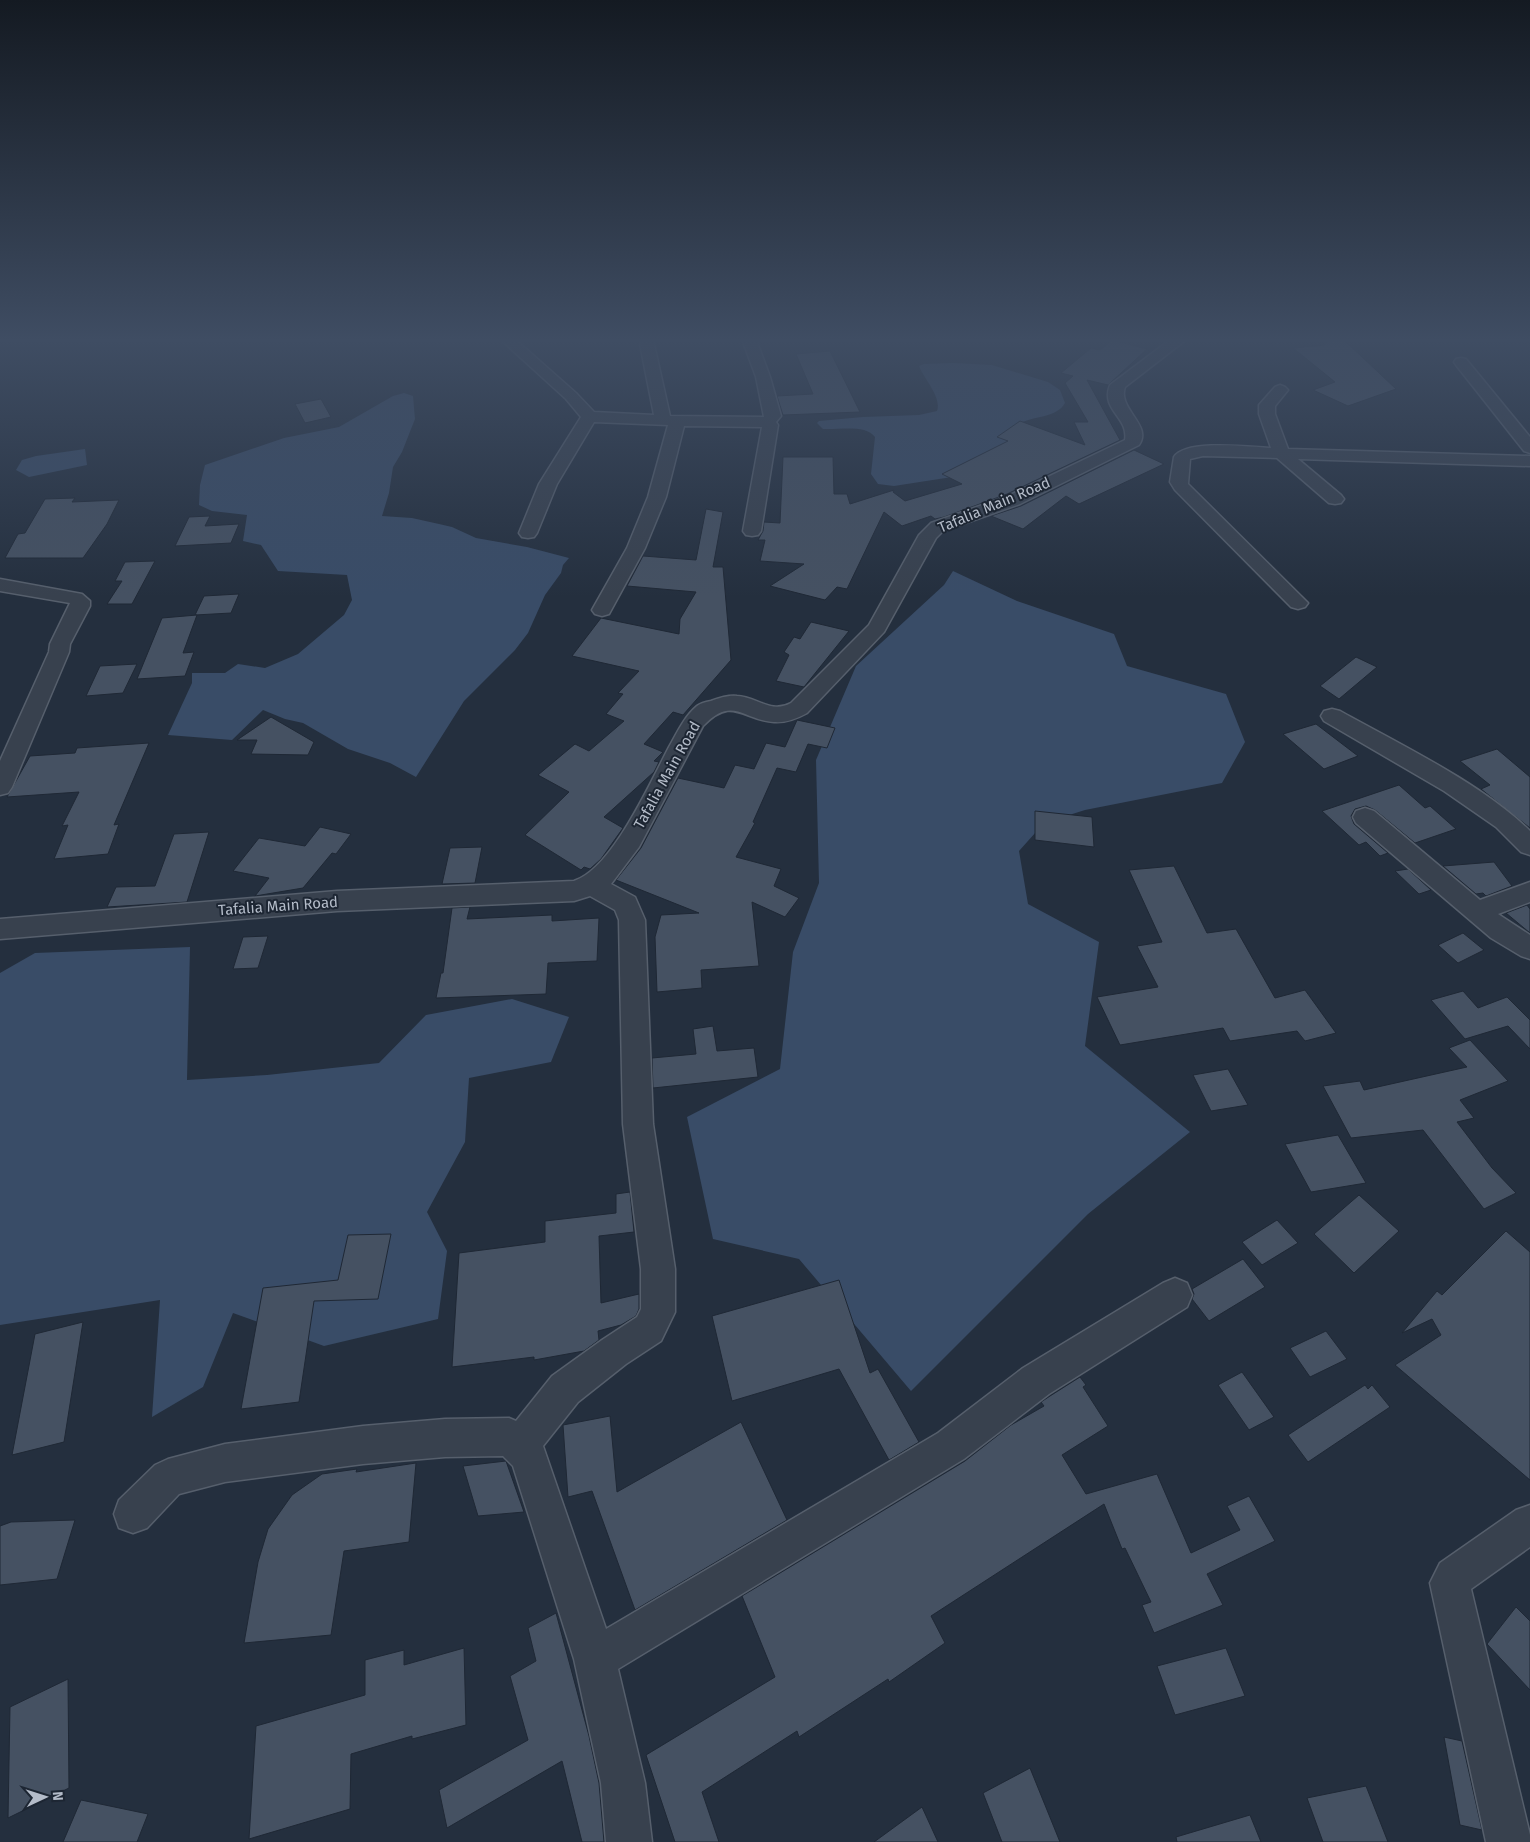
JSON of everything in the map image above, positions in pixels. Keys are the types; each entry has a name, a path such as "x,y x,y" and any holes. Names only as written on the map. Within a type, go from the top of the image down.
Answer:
{"street":[{"path":"528,533 548,484 584,425"},
{"path":"602,610 636,548 657,497 669,425"},
{"path":"752,531 770,425"},
{"name":"Tafalia Main Road","path":"0,929 337,901 574,891 592,885 603,876 630,841 694,722 706,710 721,705 737,703 773,715 788,714 799,708 877,628 928,535 937,527 1014,500 1133,442 1135,436 1130,425"},
{"path":"1271,425 1281,453 1334,499"},
{"path":"1512,425 1530,448"},
{"path":"1298,603 1179,482 1182,457 1188,453 1203,451 1530,461"},
{"path":"0,585 76,598 80,601 80,606 60,644 52,670 0,787"},
{"path":"1332,716 1452,784 1505,821 1530,846"},
{"path":"1365,817 1500,932 1530,948"},
{"path":"520,1445 565,1389 614,1352 649,1329 658,1312 658,1269 638,1124 632,920 626,904 592,885"},
{"path":"1476,912 1530,892"},
{"path":"595,1659 950,1446 1036,1381 1175,1295"},
{"path":"133,1514 168,1478 225,1463 363,1445 445,1438 509,1437 520,1445 528,1456 595,1659 623,1783 630,1842"},
{"path":"1510,1842 1450,1582 1454,1577 1530,1524"}],"water":[{"path":"343,425 413,425 402,452 393,467 389,493 382,516 412,518 439,524 452,527 476,538 527,547 569,558 545,595 528,633 515,650 464,701 416,777 390,763 348,749 303,723 285,719 263,710 232,740 168,735 192,683 192,673 225,673 238,664 265,668 298,654 344,615 352,600 347,575 278,571 261,545 243,541 247,515 212,511 199,505 200,485 205,465 284,438"},
{"path":"819,425 1018,425 1012,442 952,477 894,486 878,484 871,474 875,437 871,433 851,428 823,429"},
{"path":"85,449 87,465 29,477 16,470 22,460 36,456"},
{"path":"953,571 1017,601 1114,634 1127,666 1226,694 1245,742 1222,783 1085,810 1044,823 1019,851 1028,904 1099,942 1085,1046 1190,1132 1088,1214 911,1391 799,1259 713,1239 687,1117 780,1069 793,952 819,883 816,760 856,666 944,585"},
{"path":"190,947 187,1080 267,1075 379,1063 426,1015 512,999 569,1017 551,1062 469,1078 465,1142 427,1212 447,1251 438,1319 324,1346 233,1313 203,1387 152,1417 160,1300 0,1325 0,973 35,953"}],"building":[{"path":"1014,425 1031,425 1085,445 1075,425 1112,425 1120,440 1007,494 944,517 935,519 931,516 902,526 884,512 847,589 837,587 825,600 770,586 804,564 760,561 765,540 758,540 763,531 764,522 780,523 783,457 833,457 834,494 847,494 850,504 894,490 893,492 905,501 962,484 942,474 1008,441 997,437"},
{"path":"1134,450 1164,464 1079,504 1066,496 1023,529 991,516 1021,506"},
{"path":"75,498 72,502 119,500 107,524 83,558 5,558 18,534 25,533 45,499"},
{"path":"706,509 723,512 713,567 723,567 731,660 683,715 673,712 644,744 663,752 654,761 659,762 654,772 604,817 623,828 601,859 590,869 584,867 581,870 525,835 569,792 538,775 575,744 589,751 624,721 606,714 623,694 618,693 639,671 572,656 601,618 679,634 680,619 696,592 627,586 643,556 696,560"},
{"path":"210,516 205,526 239,524 231,543 175,546 189,517"},
{"path":"155,561 132,604 107,604 122,581 115,581 125,562"},
{"path":"239,594 231,613 195,615 204,596"},
{"path":"197,615 183,653 194,652 185,676 137,679 162,618"},
{"path":"811,622 849,631 804,687 776,681 789,655 784,652 794,637 800,639"},
{"path":"1356,657 1377,667 1339,699 1320,686"},
{"path":"137,664 123,693 86,696 100,666"},
{"path":"271,717 314,742 308,755 251,754 257,740 237,740"},
{"path":"797,720 835,728 827,748 808,744 796,772 777,768 753,822 755,823 736,857 781,869 774,886 799,898 785,917 752,902 759,966 701,970 702,988 657,992 655,937 661,915 699,913 616,880 641,848 678,778 724,788 735,765 754,769 766,743 785,747"},
{"path":"1316,724 1358,756 1324,769 1283,734"},
{"path":"149,743 114,825 119,824 108,854 54,859 68,825 62,826 79,792 7,797 30,756 75,753 77,748"},
{"path":"1497,749 1530,777 1530,828 1481,789 1490,785 1460,761"},
{"path":"1399,785 1425,808 1430,806 1456,829 1415,843 1375,810 1366,806 1355,809 1351,816 1354,824 1388,853 1380,856 1366,842 1359,845 1322,811"},
{"path":"1035,811 1092,817 1094,847 1035,840"},
{"path":"320,827 351,834 336,854 332,853 303,888 255,896 269,878 233,871 259,838 305,846"},
{"path":"209,832 187,902 107,907 116,887 155,886 174,834"},
{"path":"482,847 475,883 442,884 450,848"},
{"path":"1494,862 1512,886 1486,896 1483,893 1476,894 1443,866"},
{"path":"1174,866 1207,933 1236,929 1275,998 1305,990 1336,1033 1305,1041 1297,1031 1230,1041 1223,1028 1120,1045 1097,997 1158,987 1137,946 1162,942 1129,870"},
{"path":"1408,869 1431,890 1419,894 1395,871"},
{"path":"1527,905 1530,909 1530,933 1506,913"},
{"path":"470,907 467,919 552,915 552,921 599,918 597,961 548,963 546,994 436,998 441,973 443,973 452,908"},
{"path":"1463,933 1484,950 1458,963 1438,945"},
{"path":"268,936 258,968 233,969 243,937"},
{"path":"1463,991 1478,1008 1507,997 1530,1020 1530,1049 1508,1026 1465,1039 1431,1000"},
{"path":"713,1026 717,1051 754,1048 758,1077 653,1088 652,1058 696,1054 693,1029"},
{"path":"1470,1040 1508,1081 1460,1100 1474,1118 1457,1122 1492,1168 1516,1193 1484,1209 1423,1130 1351,1138 1323,1086 1360,1081 1364,1090 1467,1067 1449,1048"},
{"path":"1228,1069 1248,1105 1211,1111 1193,1075"},
{"path":"1338,1135 1366,1183 1311,1192 1285,1144"},
{"path":"630,1192 634,1232 599,1236 601,1303 639,1294 639,1309 636,1316 621,1325 598,1331 599,1340 584,1351 534,1360 534,1357 452,1367 459,1253 545,1242 545,1221 616,1213 616,1194"},
{"path":"1359,1195 1399,1231 1354,1273 1314,1234"},
{"path":"1277,1220 1298,1243 1262,1265 1242,1242"},
{"path":"1506,1231 1530,1252 1530,1480 1395,1365 1441,1335 1432,1319 1402,1333 1437,1291 1442,1295"},
{"path":"391,1234 378,1299 314,1301 299,1402 241,1409 263,1288 338,1280 348,1235"},
{"path":"1243,1259 1265,1287 1209,1321 1192,1299 1194,1294 1192,1289"},
{"path":"839,1280 870,1373 878,1369 919,1442 889,1460 839,1369 732,1401 712,1316"},
{"path":"83,1322 64,1442 12,1455 35,1334"},
{"path":"1326,1331 1347,1359 1310,1377 1290,1348"},
{"path":"1242,1372 1274,1417 1249,1430 1218,1385"},
{"path":"1080,1377 1086,1385 1083,1387 1108,1426 1062,1455 1086,1494 1157,1474 1191,1553 1240,1530 1227,1506 1249,1496 1275,1541 1207,1574 1223,1605 1154,1633 1142,1605 1151,1602 1125,1548 1122,1549 1104,1504 931,1616 945,1643 889,1682 888,1679 799,1737 797,1731 702,1792 719,1842 675,1842 646,1755 775,1677 742,1596 965,1461 1011,1425 1044,1406 1041,1402"},
{"path":"1365,1385 1368,1389 1372,1385 1390,1407 1308,1462 1288,1435"},
{"path":"610,1416 617,1492 741,1422 787,1520 635,1610 592,1491 568,1497 563,1425"},
{"path":"506,1461 524,1512 478,1516 463,1466"},
{"path":"416,1463 409,1542 344,1551 331,1635 244,1643 258,1562 268,1529 292,1495 322,1474 357,1469 356,1472"},
{"path":"75,1520 57,1579 0,1585 0,1526 11,1522"},
{"path":"1516,1607 1530,1621 1530,1690 1487,1644"},
{"path":"556,1613 589,1736 599,1783 604,1842 582,1842 562,1761 447,1828 439,1790 528,1740 510,1676 536,1661 528,1628"},
{"path":"464,1648 466,1725 412,1739 412,1736 351,1754 350,1809 249,1839 256,1726 365,1695 365,1660 404,1650 404,1665"},
{"path":"1226,1648 1245,1696 1175,1715 1157,1666"},
{"path":"68,1679 69,1788 8,1818 10,1707"},
{"path":"1444,1737 1462,1741 1482,1830 1460,1825"},
{"path":"1030,1768 1060,1842 1002,1842 983,1793"},
{"path":"1366,1786 1388,1842 1323,1842 1307,1798"},
{"path":"81,1800 148,1814 137,1842 63,1842"},
{"path":"922,1807 938,1842 874,1842"},
{"path":"1250,1815 1261,1842 1177,1842 1176,1837"}]}
